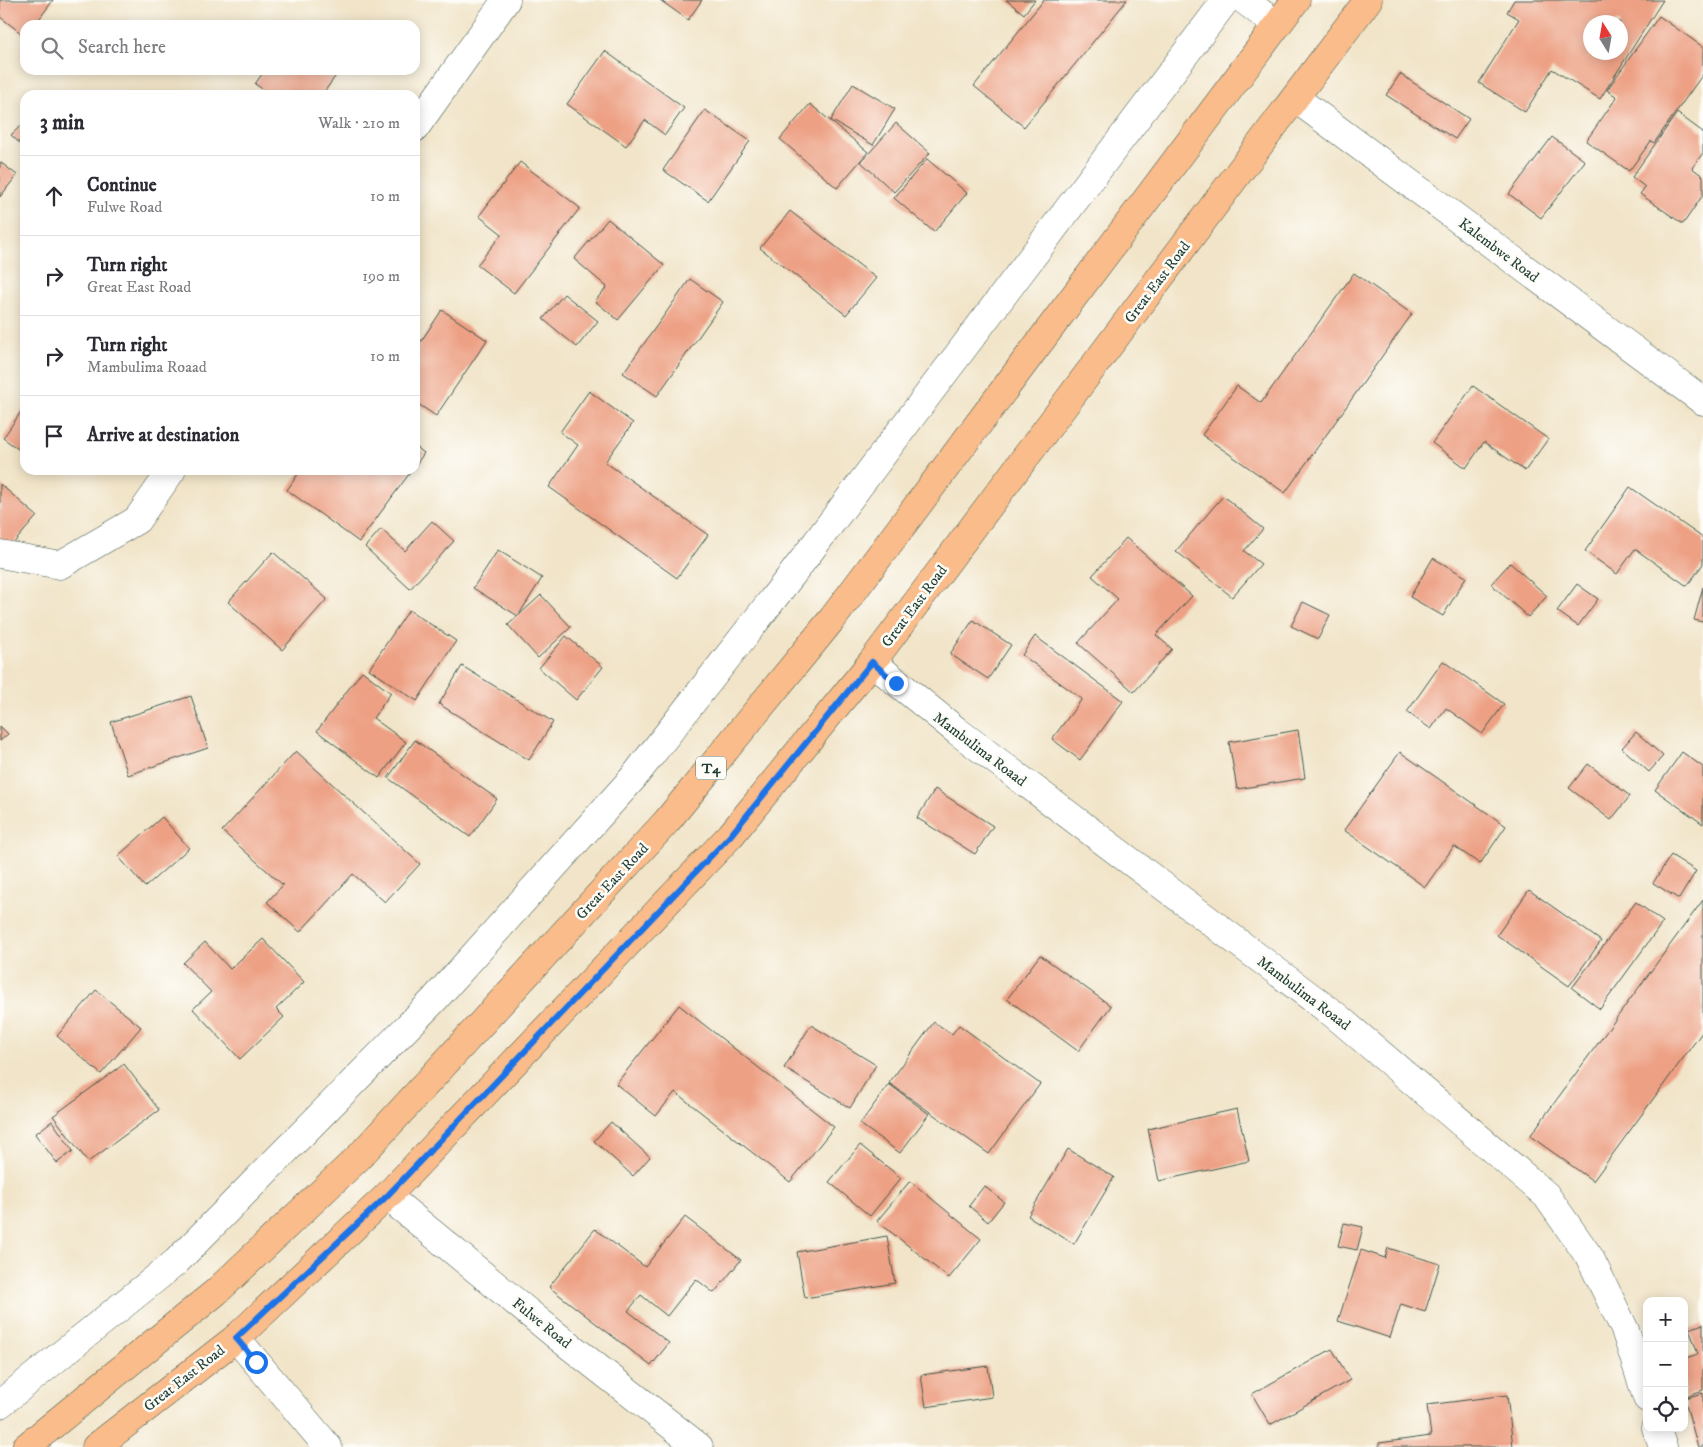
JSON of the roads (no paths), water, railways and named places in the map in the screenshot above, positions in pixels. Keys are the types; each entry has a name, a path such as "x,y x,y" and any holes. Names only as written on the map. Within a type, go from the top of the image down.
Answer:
{"main road":[{"name":"Great East Road","path":"26,1447 216,1292 358,1158 667,821 833,618 1296,0"},
{"name":"Great East Road","path":"96,1447 236,1338 387,1196 730,836 872,662 1368,0"}],"street":[{"path":"420,121 506,0"},
{"path":"0,1404 176,1262 433,1001 633,778 794,572 1226,0"},
{"path":"1244,0 1277,25"},
{"name":"Kalembwe Road","path":"1295,98 1703,401"},
{"path":"0,554 60,565 136,520 168,475"},
{"name":"Mambulima Roaad","path":"872,662 957,731 1336,1016 1546,1195 1590,1258 1621,1321 1643,1387"},
{"name":"Fulwe Road","path":"387,1196 557,1336 700,1447"},
{"path":"236,1338 328,1447"},
{"path":"1657,1432 1662,1447"}]}
